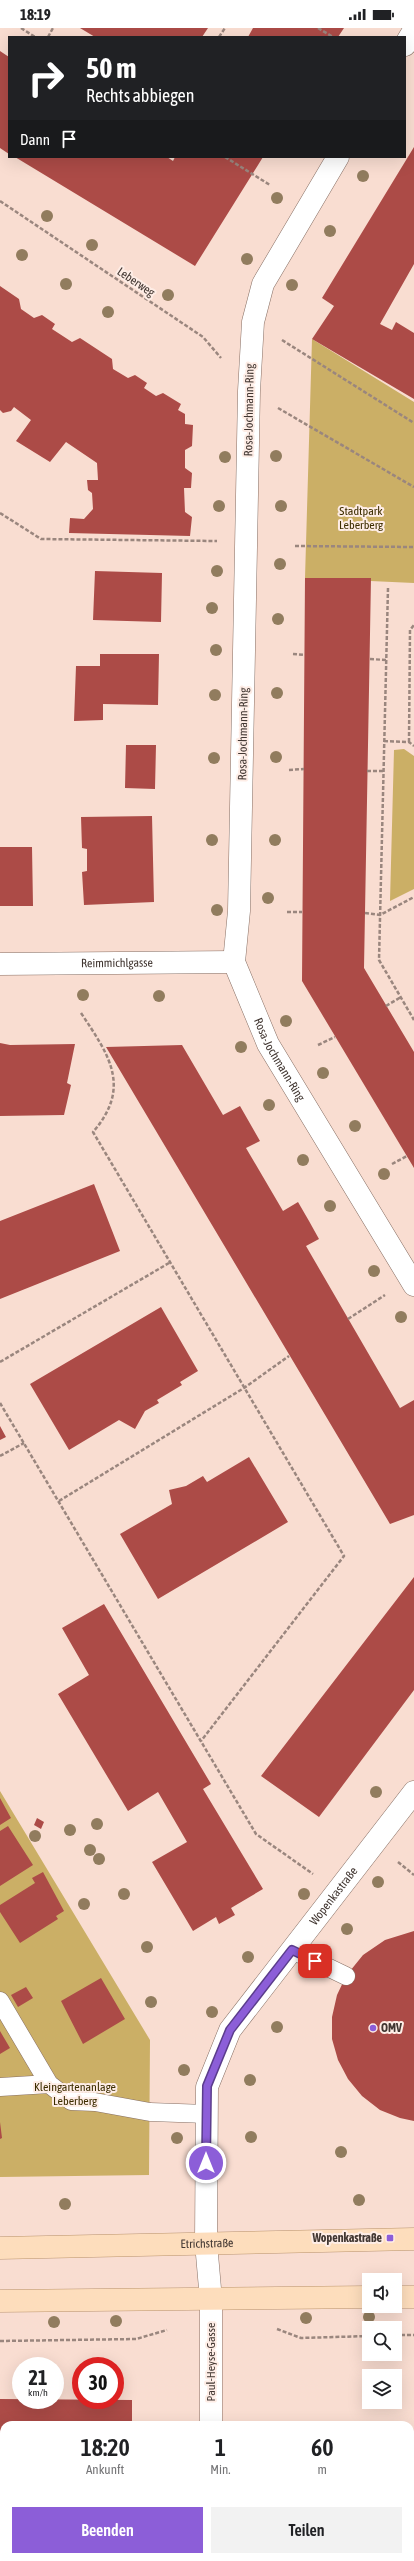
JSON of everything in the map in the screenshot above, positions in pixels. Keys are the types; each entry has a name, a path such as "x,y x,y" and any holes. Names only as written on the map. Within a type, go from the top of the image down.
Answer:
{"main road":[{"name":"Etrichstraße","path":"0,2248 414,2239"},
{"path":"0,2301 210,2300 362,2297"},
{"path":"402,2297 414,2297"}],"street":[{"path":"406,43 414,30"},
{"name":"Rosa-Jochmann-Ring","path":"337,158 263,284 252,322 249,391 240,911 234,962 268,1044 412,1281"},
{"name":"Reimmichlgasse","path":"0,964 234,962"},
{"name":"Wopenkastraße","path":"210,2300 206,2243 207,2086 230,2030 414,1792"},
{"name":"Paul-Heyse-Gasse","path":"210,2300 211,2421"}],"lane":[{"path":"292,1950 346,1976"},
{"path":"0,2001 50,2084 71,2101 96,2102 150,2112 207,2114"},
{"path":"0,2087 50,2084"}],"path":[{"path":"21,28 33,36"},
{"path":"318,28 331,36"},
{"path":"227,158 270,185"},
{"name":"Leberweg","path":"0,201 203,337 249,391 414,487"},
{"path":"252,322 414,423"},
{"path":"0,513 41,539 247,542"},
{"path":"295,546 414,547"},
{"path":"388,588 379,960 414,1020"},
{"path":"409,742 410,630 414,625"},
{"path":"293,654 305,655"},
{"path":"370,659 386,660"},
{"path":"384,741 409,742 414,746"},
{"path":"289,770 304,769"},
{"path":"367,771 384,771"},
{"path":"365,914 380,914 414,897"},
{"path":"287,912 302,912"},
{"path":"386,1006 401,997"},
{"path":"81,1012 108,1054 112,1064 114,1083 110,1108 94,1132 169,1263 344,1556 201,1740"},
{"path":"318,1045 335,1036"},
{"path":"392,1164 407,1156"},
{"path":"0,1362 169,1263"},
{"path":"348,1319 412,1281"},
{"path":"59,1501 244,1388 290,1356"},
{"path":"0,1402 256,1834 338,1890"},
{"path":"0,1456 24,1443"},
{"path":"0,2341 136,2339 160,2333 186,2322 210,2322"},
{"path":"273,2328 301,2338 362,2336"},
{"path":"402,2335 414,2335"}],"green space":[{"name":"Stadtpark Leberberg","path":"312,339 414,402 414,583 305,578"},
{"path":"404,749 414,756 414,889 390,901 394,750"},
{"name":"Kleingartenanlage Leberberg","path":"0,1791 150,2040 149,2175 0,2177"}],"building":[{"path":"80,28 208,28 203,36 93,36"},
{"path":"253,28 344,28 339,36 249,36"},
{"path":"0,51 8,56 8,153 0,148"},
{"path":"414,147 414,264 380,324 392,330 396,322 414,333 414,399 312,339 334,306 322,298"},
{"path":"17,158 168,158 173,161 174,158 262,158 195,266"},
{"path":"0,286 19,299 21,309 34,318 42,315 55,324 52,329 72,342 80,338 112,359 113,369 128,378 135,375 147,383 144,388 156,396 163,393 181,404 178,410 185,414 185,424 193,425 192,446 185,450 185,468 192,473 191,488 184,488 185,512 192,517 190,536 69,533 70,518 84,519 93,509 92,493 88,490 87,480 98,480 97,463 66,442 50,462 16,441 31,420 14,407 11,411 3,413 0,410"},
{"path":"95,571 162,573 161,622 93,620"},
{"path":"305,578 371,578 364,968 414,1052 414,1168 302,981"},
{"path":"100,654 159,654 158,705 103,704 103,720 74,721 76,666 100,666"},
{"path":"126,745 156,745 155,789 125,788"},
{"path":"152,816 154,902 84,905 82,872 87,871 87,849 82,848 81,817"},
{"path":"0,847 32,847 33,906 0,906"},
{"path":"0,1043 10,1045 75,1044 67,1083 71,1085 64,1115 0,1116"},
{"path":"182,1045 223,1115 240,1106 260,1141 246,1148 283,1211 298,1202 319,1239 306,1246 400,1408 414,1400 414,1515 390,1524 106,1047"},
{"path":"94,1184 120,1251 0,1299 0,1221"},
{"path":"161,1307 198,1371 180,1382 182,1385 157,1400 159,1403 145,1411 135,1429 119,1420 69,1450 30,1384"},
{"path":"0,1426 6,1437 0,1440"},
{"path":"249,1457 288,1522 158,1599 120,1534 172,1504 169,1490 186,1486 203,1476 207,1482"},
{"path":"414,1577 414,1690 319,1817 261,1776"},
{"path":"104,1604 211,1784 203,1789 263,1889 231,1908 235,1915 219,1924 216,1917 193,1931 152,1862 187,1842 158,1792 128,1811 58,1694 89,1675 62,1628"},
{"path":"0,1798 11,1818 0,1825"},
{"path":"37,1818 44,1822 41,1829 34,1825"},
{"path":"8,1826 33,1865 0,1886 0,1831"},
{"path":"43,1872 64,1911 56,1916 58,1919 20,1943 0,1912 0,1905 35,1883 32,1878"},
{"name":"OMV","path":"414,1931 414,2121 400,2118 380,2110 362,2096 348,2079 338,2060 332,2039 332,2017 337,1995 346,1976 363,1955 385,1940"},
{"path":"101,1978 125,2019 83,2044 61,2001"},
{"path":"26,1987 33,1998 18,2007 11,1995"},
{"path":"0,2031 10,2048 0,2054"},
{"path":"0,2122 2,2138 0,2139"},
{"path":"0,2399 12,2399 12,2409 64,2409 64,2399 72,2400 72,2409 124,2409 124,2400 132,2400 132,2421 0,2421"}],"place":[{"name":"OMV","path":"373,2028"},
{"name":"Wopenkastraße","path":"390,2238"}],"route":[{"path":"206,2163 207,2086 230,2030 292,1950 315,1961"}]}
